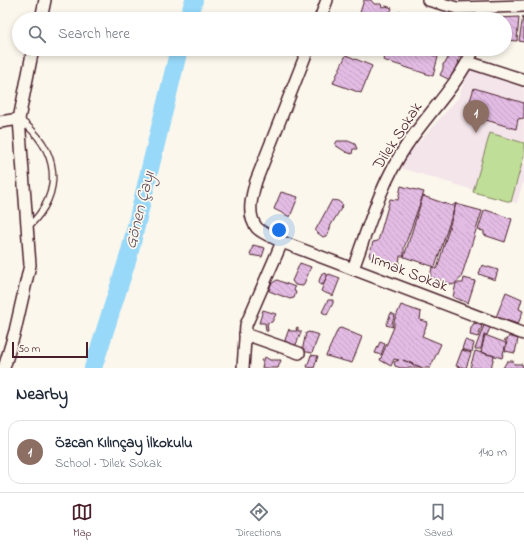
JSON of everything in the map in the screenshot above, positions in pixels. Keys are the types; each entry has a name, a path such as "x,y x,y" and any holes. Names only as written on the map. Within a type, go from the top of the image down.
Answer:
{"street":[{"path":"42,12 44,0"},
{"path":"323,12 327,0"},
{"path":"428,0 457,8 524,6"},
{"path":"486,12 487,8"},
{"path":"4,368 15,331 30,265 19,119 32,56"},
{"name":"Irmak Sokak","path":"305,56 256,181 252,198 251,213 257,228 282,242 524,334"},
{"name":"Dilek Sokak","path":"353,269 389,175 405,147 452,87 471,56"},
{"path":"468,62 524,80"},
{"path":"0,122 19,119"},
{"path":"243,368 246,325 282,242"},
{"path":"245,334 299,353"}],"lane":[{"path":"19,119 42,140 48,152 52,166 52,183 47,200 39,215 28,227"}],"shaded area":[{"path":"469,69 524,88 524,179 517,203 397,167 458,98"}],"green space":[{"path":"490,133 524,143 524,156 511,202 473,192"}],"building":[{"path":"364,0 371,0 374,4 381,4 382,7 386,6 392,8 391,12 360,12"},
{"path":"524,16 524,42 519,41"},
{"path":"512,17 519,17 517,41 512,41"},
{"path":"346,56 372,66 361,93 333,83"},
{"path":"384,56 438,57 433,76 383,60"},
{"path":"449,56 460,56 458,67 455,68 450,80 440,75 443,69 443,64 446,62"},
{"path":"474,88 524,103 524,118 518,119 516,129 466,114"},
{"path":"337,141 348,141 355,144 357,149 353,149 352,154 346,152 335,145"},
{"path":"401,186 424,192 404,248 404,256 400,256 399,264 396,266 371,258 369,255 373,242 378,241 390,199 398,200"},
{"path":"281,192 298,197 290,217 274,209"},
{"path":"423,196 452,206 456,203 435,267 404,257"},
{"path":"332,200 338,201 343,205 331,225 328,235 323,237 315,231"},
{"path":"456,204 482,211 461,278 453,285 430,277 432,267 436,269 438,266"},
{"path":"486,210 512,219 505,242 484,235 484,231 478,230 484,211"},
{"path":"253,245 265,248 262,257 250,255"},
{"path":"300,263 311,267 303,286 295,285 292,281"},
{"path":"482,265 498,270 495,280 479,274"},
{"path":"322,273 327,274 327,276 323,284 320,285 319,281"},
{"path":"329,274 340,278 333,296 321,291"},
{"path":"464,278 475,281 468,303 453,297 456,283 463,283"},
{"path":"277,280 295,287 294,291 296,292 294,298 290,299 269,291 271,284"},
{"path":"506,292 522,299 519,309 523,311 518,324 496,317"},
{"path":"328,300 333,300 333,303 327,315 322,312"},
{"path":"401,305 421,312 420,320 428,322 422,336 441,344 430,368 423,368 403,360 422,368 401,368 395,366 394,362 399,360 394,359 391,366 380,360 394,327 394,321"},
{"path":"263,310 276,314 272,322 267,323 268,331 266,331 265,323 259,323"},
{"path":"391,313 395,315 392,323 393,327 386,325"},
{"path":"474,323 482,326 478,337 470,335 471,328"},
{"path":"484,325 490,328 487,335 484,335 481,349 475,349"},
{"path":"298,327 298,331 301,331 301,333 294,349 288,347 285,340 289,329 290,331 297,331 296,328"},
{"path":"341,328 362,337 352,363 326,356 338,329"},
{"path":"309,332 319,335 312,353 302,351 306,333"},
{"path":"485,335 506,343 502,358 481,352"},
{"path":"509,336 518,339 515,353 505,351 507,342 504,340 507,340"},
{"path":"465,340 474,343 472,352 462,349"},
{"path":"380,342 385,344 381,355 375,353"},
{"path":"462,350 471,353 466,368 456,366"},
{"path":"475,351 494,356 491,368 470,368"},
{"path":"311,355 318,356 314,368 307,367"},
{"path":"265,357 270,360 281,360 278,368 262,368 263,363 261,360 264,360"},
{"path":"507,361 513,361 514,364 522,364 523,368 503,368"}],"waterway":[{"name":"Gönen Çayı","path":"190,12 194,0"},
{"name":"Gönen Çayı","path":"93,368 129,255 177,56"}],"place":[{"name":"Özcan Kılınçay İlkokulu","path":"476,133"}]}
